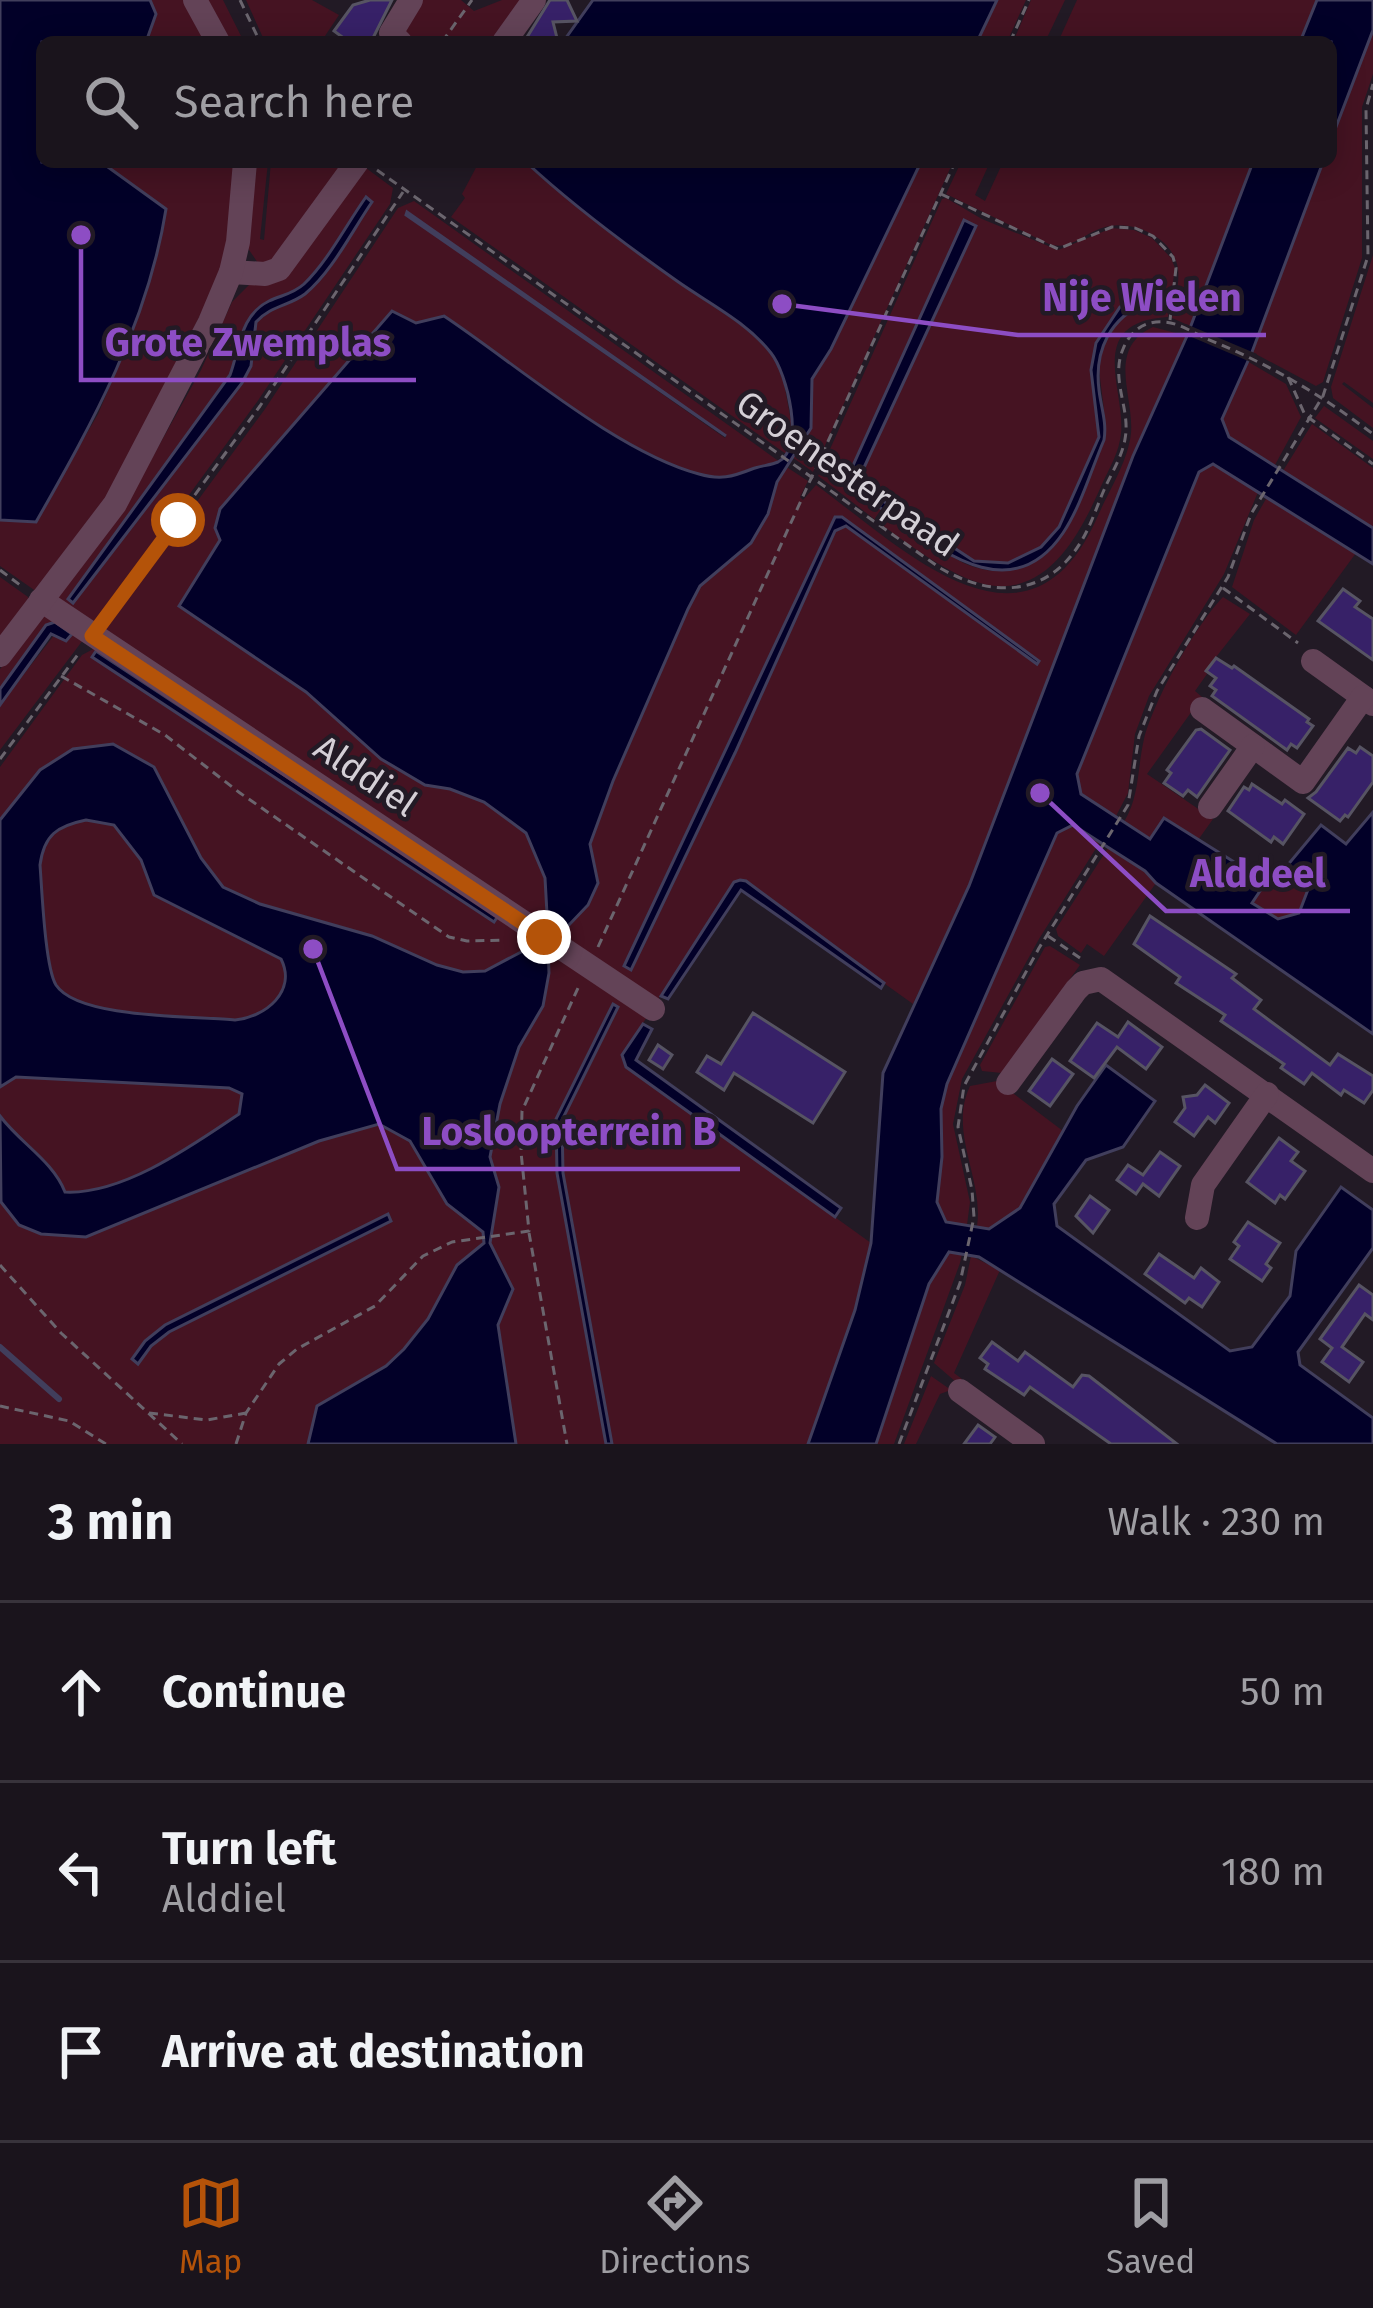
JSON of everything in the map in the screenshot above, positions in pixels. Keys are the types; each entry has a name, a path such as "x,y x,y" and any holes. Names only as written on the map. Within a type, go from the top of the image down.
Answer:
{"street":[{"path":"195,0 215,36"},
{"path":"397,36 392,27 411,0"},
{"path":"508,36 534,0"},
{"path":"0,655 116,504 210,322 231,272 243,212 245,168"},
{"path":"231,272 266,274 279,268 353,168"},
{"name":"Alddiel","path":"41,600 653,1009"},
{"path":"1202,709 1303,782 1368,700 1313,661"},
{"path":"1210,807 1253,746"},
{"path":"1008,1083 1076,990 1092,979 1111,982 1373,1171"},
{"path":"1197,1217 1202,1185 1267,1094"},
{"path":"960,1391 1034,1444"}],"path":[{"path":"240,0 257,36"},
{"path":"446,36 472,0"},
{"path":"1013,36 1029,0"},
{"path":"899,1444 965,1264 974,1217 958,1127 960,1100 1047,934 1125,812 1146,716 1157,691 1222,587 1258,502 1323,396 1368,256 1366,109 1373,84"},
{"name":"Groenesterpaad","path":"374,168 964,582 1002,590 1033,582 1067,560 1082,541 1124,446 1126,423 1118,372 1121,352 1136,328 1169,322"},
{"path":"567,1444 529,1231 520,1152 522,1111 952,168"},
{"path":"0,759 260,406 404,190"},
{"path":"940,194 1058,249 1112,227 1144,231 1161,242 1177,268 1169,322 1266,363 1323,396 1373,434"},
{"path":"1287,376 1309,418 1373,464"},
{"path":"0,570 41,600"},
{"path":"1222,587 1307,649 1313,661"},
{"path":"62,676 165,735 240,793 449,937 489,942 544,937"},
{"path":"1047,934 1090,966 1092,979"},
{"path":"236,1444 246,1413 287,1356 375,1306 423,1256 452,1242 529,1231"},
{"path":"0,1264 61,1333 182,1444"},
{"path":"0,1406 69,1420 106,1444"},
{"path":"147,1412 207,1420 246,1413"}],"shaded area":[{"path":"150,0 187,0 207,36 148,36 156,14"},
{"path":"203,0 223,0 241,36 224,36"},
{"path":"246,0 312,0 339,15 325,36 262,36"},
{"path":"420,0 461,0 474,11 502,0 526,0 500,36 406,36 401,32"},
{"path":"997,0 1026,0 1010,36 980,36"},
{"path":"1031,0 1065,0 1048,36 1016,36"},
{"path":"1077,0 1317,0 1302,36 1061,36"},
{"path":"1373,30 1373,74 1362,107 1362,258 1323,382 1316,386 1252,352 1321,168 1337,168 1337,124"},
{"path":"109,168 236,168 230,240 213,290 107,498 37,592 0,566 0,510 37,520 98,414 132,334 166,209"},
{"path":"253,168 267,168 260,239 264,240 270,168 342,168 271,262 258,263 247,247"},
{"path":"366,168 393,188 390,204 257,402 94,625 56,599 123,510 201,370 232,302","holes":["307,281 287,304 268,310 256,322 251,366 69,598 231,375 243,332 254,314"]},
{"path":"476,168 534,168 672,278 748,330 773,354 782,372 793,432 786,454 451,217 465,198 462,194"},
{"path":"918,168 950,168 813,472 792,457 811,428 812,380"},
{"path":"958,168 987,168 975,195 985,201 1000,168 1251,168 1190,326 1172,318 1178,287 1175,258 1149,233 1113,226 1057,246 946,194"},
{"path":"942,199 1058,250 1112,228 1134,230 1152,238 1175,268 1168,317 1141,322 1125,332 1117,347 1120,440 1090,509 1056,561 1023,583 1003,586 961,576 818,476","holes":["965,220 976,226 861,474","1146,303 1123,316 1101,345 1104,440 1074,510 1044,552 1024,565 1001,571 974,567 939,549 880,507 883,502 974,561 1008,563 1041,547 1059,527 1099,437 1093,393 1096,343 1120,307"]},
{"path":"414,201 780,462 778,481 785,466 808,481 800,497 803,500 816,485 924,564 962,584 1000,593 1036,588 1068,564 1097,518 1129,444 1126,360 1130,348 1153,327 1187,336 1133,456 969,886 913,1004 740,880 734,882 623,1054 626,1067 871,1243 855,1310 808,1444 612,1444 563,1173 562,1120 614,1004 556,1119 557,1173 606,1444 0,1444 0,767 82,655 97,647 107,624 265,409 398,208","holes":["406,215 726,436 725,438","835,517 842,517 1039,661 1037,664 846,525 834,531 735,753 630,969 625,966"]},
{"path":"1373,255 1373,403 1342,384 1373,408 1373,428 1333,398 1331,387"},
{"path":"1247,361 1286,384 1301,417 1275,465 1229,436 1222,419"},
{"path":"1324,406 1373,441 1373,459 1315,418"},
{"path":"1312,424 1373,468 1373,528 1283,471"},
{"path":"1212,463 1258,492 1224,574 1149,696 1135,734 1128,793 1116,816 1080,794 1077,774 1191,489 1199,472"},
{"path":"1267,497 1356,553 1296,635 1232,587 1254,520"},
{"path":"0,577 29,602 0,641"},
{"path":"1223,597 1250,614 1205,671 1195,691 1202,697 1147,774 1213,819 1198,840 1165,819 1151,839 1124,822 1136,792 1144,739 1177,664"},
{"path":"44,614 86,636 0,750 0,705 55,634 46,625 0,689 0,669"},
{"path":"1073,825 1100,842 1039,939 962,1079 953,1124 970,1202 967,1225 946,1222 937,1202 941,1109 947,1084 1057,833"},
{"path":"1108,848 1156,883 1104,956 1087,944 1081,953 1058,936 1056,929"},
{"path":"1280,862 1309,887 1299,913 1278,920 1252,903"},
{"path":"1045,947 1080,965 1002,1073 982,1071 980,1065"},
{"path":"997,1081 1063,1131 1020,1208 990,1229 977,1226 976,1191 963,1121 970,1086"},
{"path":"948,1252 962,1254 960,1263 894,1444 876,1444 929,1284"},
{"path":"971,1256 1000,1270 954,1373 962,1379 956,1382 934,1363 965,1285"},
{"path":"931,1376 951,1390 940,1394 916,1444 904,1444"}],"water":[{"path":"0,0 150,0 156,14 148,36 36,36 36,168 109,168 166,209 146,292 97,409 36,522 0,520"},
{"path":"593,0 997,0 980,36 567,36"},
{"path":"1317,0 1373,0 1373,30 1337,124 1337,36 1302,36"},
{"path":"533,168 918,168 812,379 811,428 777,482 768,514 751,543 700,586 688,609 590,844 598,883 588,905 548,947 543,1006 519,1047 500,1104 490,1157 499,1187 490,1243 513,1289 498,1325 516,1444 308,1444 317,1406 386,1366 404,1349 428,1319 457,1265 484,1243 483,1232 447,1204 410,1141 379,1124 319,1141 86,1237 41,1234 19,1225 1,1202 0,1116 53,1171 65,1192 87,1191 133,1177 201,1140 239,1114 242,1094 229,1088 16,1077 0,1087 0,820 40,770 73,749 113,744 154,767 201,858 223,887 260,904 372,936 463,972 485,971 540,942 548,932 545,878 526,833 484,802 425,785 381,759 306,692 179,606 220,540 215,528 220,509 392,311 416,323 444,316 601,427 667,463 706,476 726,477 778,462 791,442 791,410 771,353 739,322 581,209","holes":["86,820 114,825 141,860 154,895 281,959 285,982 276,1000 258,1014 235,1020 139,1014 88,1004 56,985 43,909 40,865 45,846 60,829"]},
{"path":"1251,168 1321,168 1222,419 1229,437 1373,528 1373,564 1213,464 1199,472 1077,774 1081,794 1150,839 1164,818 1266,882 1252,903 1278,919 1299,913 1309,887 1286,867 1321,825 1346,844 1373,812 1373,1034 1073,825 1057,833 947,1084 941,1109 937,1202 946,1222 989,1229 1020,1208 1077,1106 1106,1065 1155,1101 1123,1147 1086,1160 1054,1204 1057,1226 1230,1351 1252,1347 1290,1296 1296,1251 1341,1187 1373,1210 1373,1248 1298,1352 1300,1365 1373,1418 1373,1444 1277,1444 979,1257 949,1252 929,1284 876,1444 808,1444 855,1310 871,1243 883,1073 969,886 1133,456 1187,336"},
{"path":"366,197 372,202 315,285 256,322 251,366 242,383 73,603 68,599 230,375 252,315 313,275"},
{"path":"407,212 726,436 406,215"},
{"path":"964,220 976,226 861,474 851,470"},
{"path":"1145,296 1147,302 1114,326 1102,349 1098,375 1104,440 1069,522 1042,556 1019,568 995,570 971,564 879,507 883,501 974,561 1008,563 1041,547 1059,527 1099,437 1091,370 1096,343 1120,307"},
{"path":"835,517 842,517 1039,661 1037,664 846,526 835,531 631,970 624,966"},
{"path":"55,622 72,634 66,641 51,634 0,705 0,689 46,625"},
{"path":"96,651 498,916 494,922 92,657"},
{"path":"740,880 884,983 881,988 741,890 668,999 661,996 734,882"},
{"path":"613,1004 618,1007 562,1120 563,1173 612,1444 606,1444 557,1173 556,1119"},
{"path":"643,1024 652,1029 636,1060 841,1208 835,1217 626,1067 622,1055"},
{"path":"388,1214 391,1221 169,1332 138,1364 132,1359 165,1325"}],"pier":[{"path":"1186,324 1257,354 1253,363 1182,333"}],"building":[{"path":"392,0 374,36 341,36 334,31 353,5"},
{"path":"550,0 567,0 577,21 553,22 556,36 528,36"},
{"path":"1343,589 1360,601 1355,607 1373,619 1373,660 1318,621"},
{"path":"1216,658 1309,719 1313,726 1297,748 1291,744 1287,750 1212,696 1216,690 1210,686 1216,678 1206,671"},
{"path":"1201,729 1230,750 1197,797 1188,790 1183,796 1164,783 1171,773 1167,770"},
{"path":"1360,747 1373,756 1373,782 1340,821 1308,798 1348,748 1356,753"},
{"path":"1252,784 1304,814 1283,844 1274,837 1271,842 1228,811 1244,787 1249,790"},
{"path":"1150,916 1236,974 1232,978 1261,1000 1254,1009 1330,1065 1338,1054 1373,1076 1373,1090 1364,1103 1344,1090 1341,1095 1312,1073 1304,1084 1281,1068 1284,1064 1221,1021 1225,1015 1176,983 1180,977 1134,944"},
{"path":"753,1013 845,1072 813,1123 734,1073 724,1090 697,1072 707,1056 721,1064"},
{"path":"1128,1022 1162,1047 1146,1069 1117,1047 1094,1078 1070,1061 1097,1023 1118,1037"},
{"path":"658,1045 672,1055 663,1069 649,1060"},
{"path":"1052,1059 1073,1074 1050,1106 1029,1091"},
{"path":"1205,1085 1229,1103 1215,1123 1208,1117 1194,1136 1175,1122 1185,1108 1183,1097 1197,1095"},
{"path":"1279,1138 1298,1152 1291,1161 1305,1171 1285,1199 1280,1195 1275,1203 1247,1182"},
{"path":"1160,1152 1180,1166 1159,1196 1143,1184 1136,1194 1117,1180 1128,1165 1143,1175"},
{"path":"1090,1196 1109,1210 1093,1233 1076,1216"},
{"path":"1248,1222 1280,1243 1266,1264 1271,1268 1262,1281 1230,1259 1239,1246 1234,1242"},
{"path":"1159,1254 1194,1278 1201,1268 1219,1282 1202,1307 1189,1298 1185,1303 1145,1274"},
{"path":"1359,1285 1373,1295 1373,1320 1365,1314 1342,1347 1363,1362 1349,1382 1322,1362 1332,1348 1320,1339"},
{"path":"992,1342 1018,1361 1025,1352 1073,1387 1082,1375 1089,1376 1177,1444 1111,1444 1030,1387 1024,1395 985,1369 988,1364 980,1358"},
{"path":"978,1425 995,1437 990,1444 964,1444"}],"waterway":[{"path":"0,1347 59,1399"}],"place":[{"name":"Grote Zwemplas","path":"81,235"},
{"name":"Nije Wielen","path":"782,304"},
{"name":"Alddeel","path":"1040,793"},
{"name":"Losloopterrein B","path":"313,949"}],"route":[{"path":"178,520 92,636 544,937"}]}
